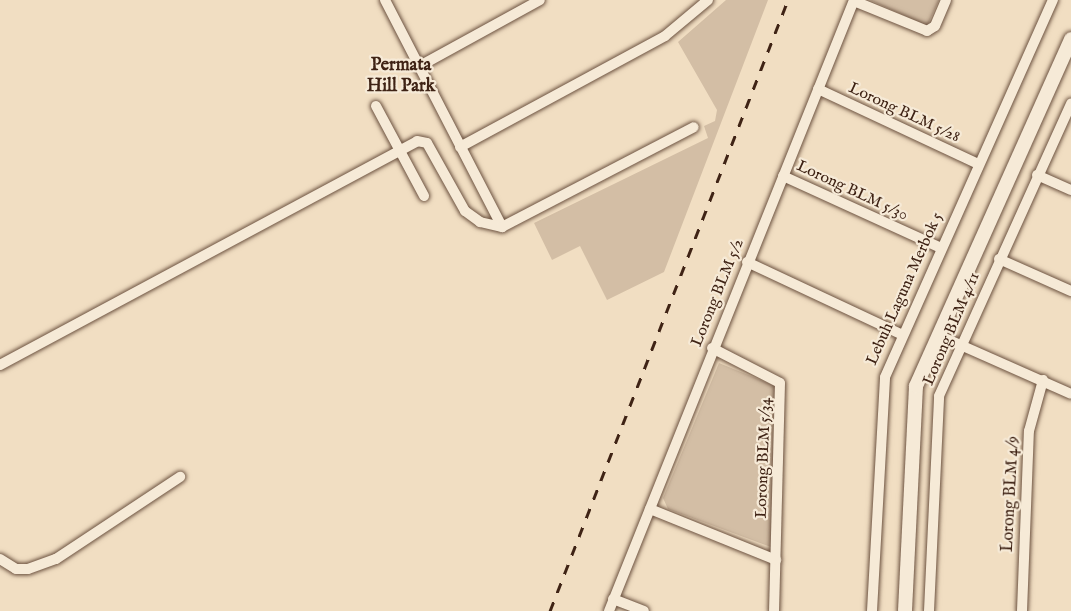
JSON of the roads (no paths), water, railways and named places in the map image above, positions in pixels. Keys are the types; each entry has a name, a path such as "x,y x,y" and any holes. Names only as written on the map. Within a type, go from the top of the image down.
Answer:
{"street":[{"path":"385,0 502,227"},
{"path":"418,67 540,0"},
{"path":"460,147 665,36 708,0"},
{"path":"854,0 927,31 935,26 946,0"},
{"name":"Lorong BLM 5/2","path":"609,611 712,348 854,0"},
{"name":"Lebuh Laguna Merbok 5","path":"872,611 881,400 885,377 1053,0"},
{"path":"905,611 912,404 938,335 1068,54"},
{"name":"Lorong BLM 5/28","path":"818,89 978,164"},
{"name":"Lorong BLM 4/11","path":"929,611 938,405 959,344 1071,103"},
{"path":"375,106 424,196"},
{"path":"0,365 417,141 427,143 465,211 480,222 502,227 694,127"},
{"path":"1037,175 1071,190"},
{"name":"Lorong BLM 5/30","path":"783,176 941,248"},
{"path":"999,259 1071,291"},
{"path":"747,262 903,334"},
{"path":"938,335 1071,394"},
{"name":"Lorong BLM 5/34","path":"712,348 780,383 774,611"},
{"name":"Lorong BLM 4/9","path":"1022,611 1029,431 1043,380"},
{"path":"0,559 16,569 28,569 56,559 180,477"},
{"path":"650,509 776,560"},
{"path":"613,599 644,611"}],"railway":[{"path":"550,611 788,0"}],"district":[{"name":"Permata Hill Park","path":"401,77"}]}
